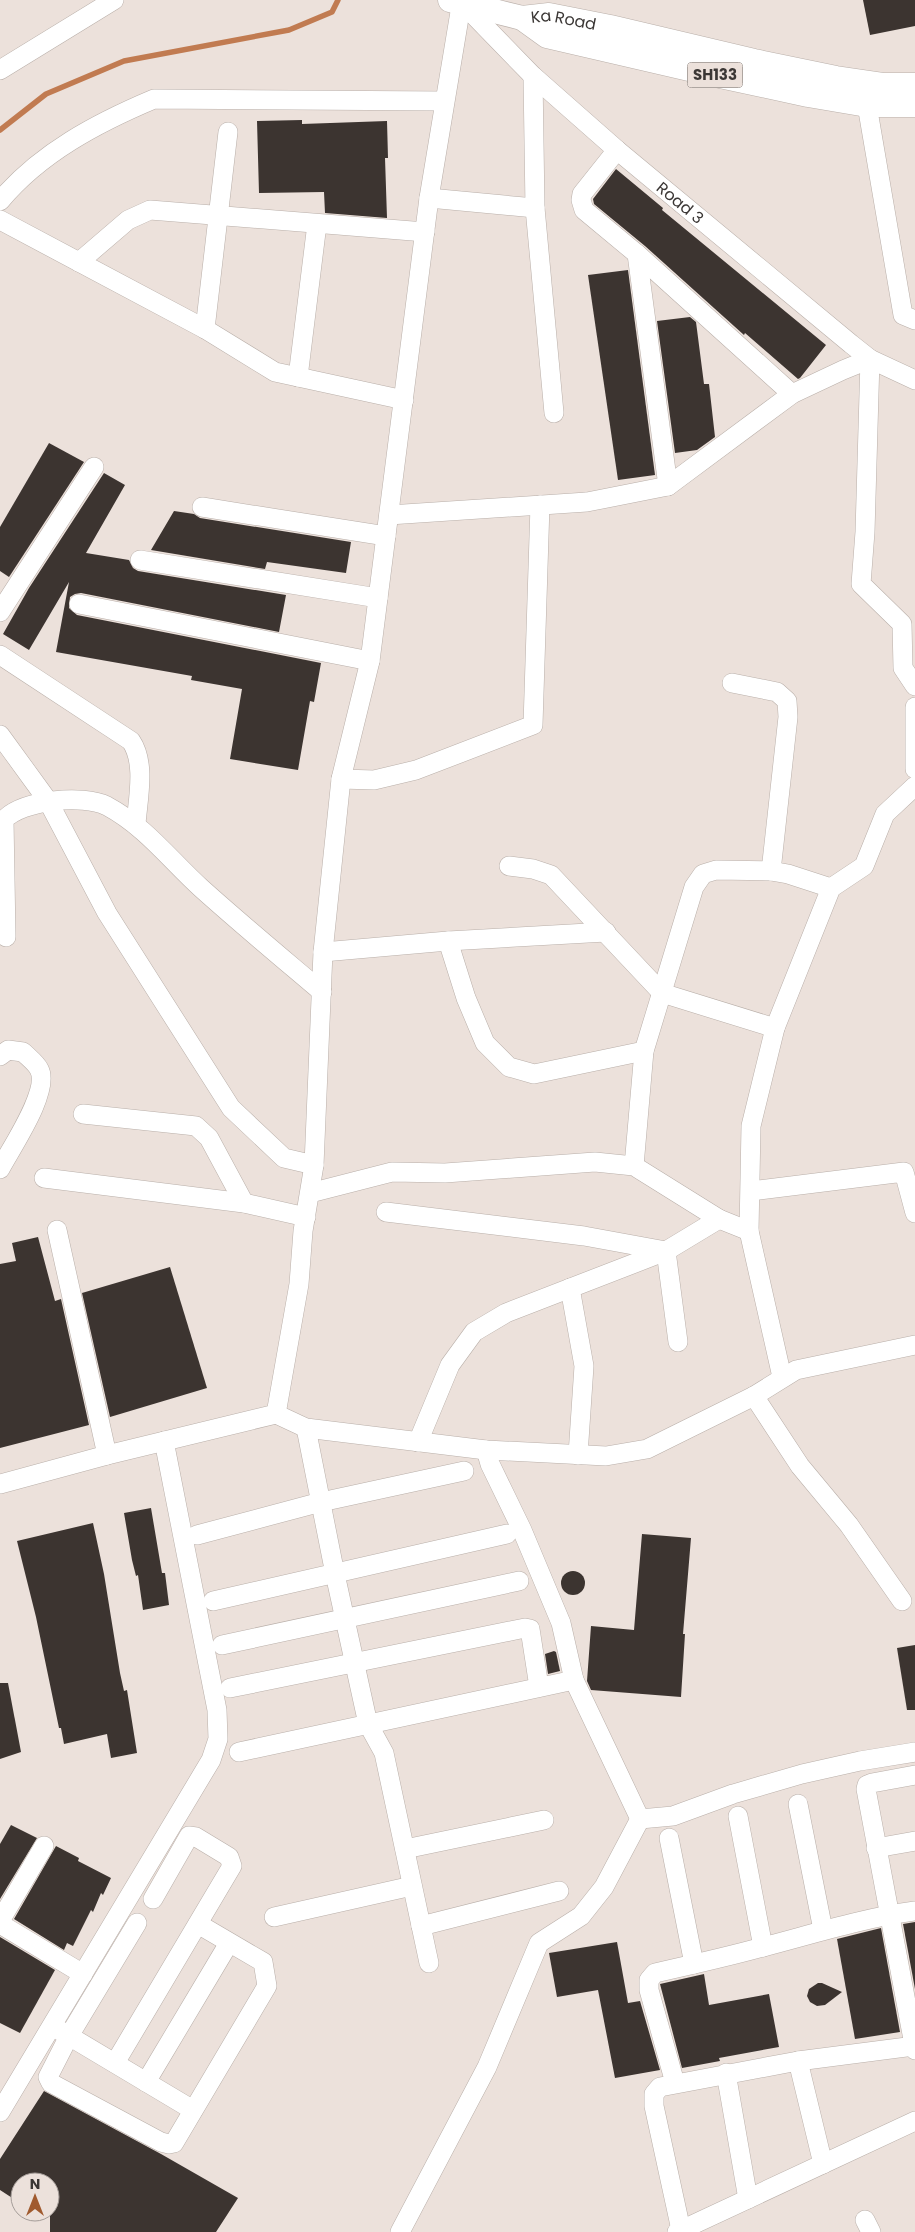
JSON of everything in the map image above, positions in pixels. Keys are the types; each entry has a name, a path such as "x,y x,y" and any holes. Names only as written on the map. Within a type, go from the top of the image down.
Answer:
{"main road":[{"name":"SH133","path":"458,1 522,18"},
{"name":"Ka Road","path":"522,18 549,16 610,27 836,78 884,85 915,86"},
{"name":"Ka Road","path":"522,18 548,36 721,76 808,95 867,105 915,105"}],"street":[{"path":"0,70 114,0"},
{"path":"276,1414 299,1284 314,1165 323,952 341,779 370,661 429,198 458,1"},
{"name":"Road 3","path":"458,1 533,76 617,150 870,359 915,380"},
{"path":"533,76 536,208 554,413"},
{"path":"0,201 16,181 52,154 110,117 154,100 444,101"},
{"path":"867,105 903,315 915,320"},
{"path":"206,329 228,132"},
{"path":"617,150 582,194 581,205 584,210 637,254 792,394"},
{"path":"429,198 536,208"},
{"path":"79,262 128,220 150,210 425,232"},
{"path":"0,220 206,329 275,372 404,400"},
{"path":"298,377 317,224"},
{"path":"637,254 668,486"},
{"path":"389,515 586,502 668,486 792,394 870,359 865,532 861,584 902,624 903,668 915,686"},
{"path":"0,612 94,467"},
{"path":"341,779 374,780 416,770 533,725 540,506"},
{"path":"202,507 386,536"},
{"path":"140,560 378,598"},
{"path":"79,604 370,661"},
{"path":"0,655 131,741 137,751 139,762 136,824"},
{"path":"732,683 777,692 787,701 788,718 770,871"},
{"path":"915,707 915,769"},
{"path":"0,735 48,801 107,913 231,1108 284,1158 314,1165"},
{"path":"782,1377 749,1231 751,1126 775,1028 831,888 864,866 885,814 915,786"},
{"path":"6,937 1,830 4,820 10,813 48,801 74,798 105,805 136,824 200,887 322,992"},
{"path":"510,866 533,869 551,876 662,993 775,1028"},
{"path":"634,1166 644,1051 694,887 703,874 716,870 770,871 788,874 831,888"},
{"path":"323,952 448,941 606,932"},
{"path":"448,941 466,998 486,1043 509,1067 534,1074 644,1051"},
{"path":"0,1056 8,1050 23,1052 39,1069 43,1083 35,1106 0,1169"},
{"path":"83,1114 196,1126 209,1138 244,1203"},
{"path":"310,1193 392,1172 445,1173 595,1162 634,1166 719,1219 749,1231"},
{"path":"751,1191 904,1172 915,1213"},
{"path":"44,1178 244,1203 306,1218"},
{"path":"386,1212 584,1236 666,1251"},
{"path":"418,1442 450,1366 474,1332 506,1313 666,1251 719,1219"},
{"path":"57,1230 107,1455"},
{"path":"666,1251 678,1342"},
{"path":"570,1288 584,1366 578,1455"},
{"path":"0,1484 107,1455 276,1414 306,1428 486,1450 606,1456 646,1449 754,1396 796,1370 915,1345"},
{"path":"754,1396 800,1466 849,1525 902,1601"},
{"path":"306,1428 335,1574 368,1724 384,1753 429,1963"},
{"path":"0,2112 211,1760 218,1739 217,1710 164,1441"},
{"path":"486,1450 490,1464 522,1530 561,1623 574,1680 640,1820"},
{"path":"197,1535 321,1502 464,1471"},
{"path":"213,1601 507,1534"},
{"path":"222,1645 519,1581"},
{"path":"230,1688 524,1628 530,1629 539,1687"},
{"path":"239,1752 574,1680"},
{"path":"640,1820 673,1816 733,1794 802,1774 860,1761 915,1752"},
{"path":"915,1775 867,1785 866,1789 915,2047 798,2061 726,2073 660,2087 654,2094 654,2106 679,2231 915,2121"},
{"path":"798,1804 823,1930"},
{"path":"738,1816 763,1947"},
{"path":"404,1849 544,1820"},
{"path":"400,2232 487,2067 539,1943 581,1916 604,1888 640,1820"},
{"path":"115,2063 232,1866 232,1861 229,1857 196,1837 189,1836 153,1899"},
{"path":"670,1838 694,1964"},
{"path":"876,1848 915,1841"},
{"path":"44,1846 0,1922 83,1974"},
{"path":"274,1917 412,1886"},
{"path":"421,1926 559,1891"},
{"path":"675,2083 649,1990 649,1980 655,1973 763,1947 823,1930 891,1914 915,1911"},
{"path":"137,1923 49,2071 48,2077 50,2083 160,2142 169,2144 174,2143 267,1986 263,1962 198,1924"},
{"path":"146,2082 230,1943"},
{"path":"52,2026 193,2110"},
{"path":"798,2061 823,2164"},
{"path":"726,2073 748,2199"}],"building":[{"path":"863,0 915,0 915,26 870,35"},
{"path":"302,120 302,124 387,121 388,158 385,158 387,218 325,213 324,192 259,193 257,121"},
{"path":"616,169 663,208 662,210 826,345 800,378 798,379 745,333 744,335 645,246 594,204 593,199"},
{"path":"628,270 655,475 618,480 588,275"},
{"path":"690,317 696,322 704,384 709,384 715,437 697,450 675,453 657,321"},
{"path":"49,443 84,462 9,577 0,571 0,527"},
{"path":"104,473 125,485 86,553 129,560 133,568 138,571 286,595 279,632 81,593 70,597 69,608 77,615 321,663 314,702 310,701 298,770 230,759 242,689 191,680 192,676 56,652 69,582 29,650 3,634 29,588"},
{"path":"174,511 194,514 200,518 351,542 346,573 267,562 265,569 151,550"},
{"path":"38,1237 55,1301 61,1299 89,1425 0,1448 0,1264 16,1261 12,1243"},
{"path":"170,1267 207,1388 110,1417 82,1293"},
{"path":"151,1508 162,1573 165,1573 169,1605 143,1610 138,1575 136,1576 132,1560 124,1513"},
{"path":"93,1523 104,1574 120,1673 124,1691 127,1690 137,1753 111,1758 107,1734 64,1744 17,1541"},
{"path":"642,1534 691,1538 683,1634 685,1634 681,1697 591,1690 587,1681 591,1626 634,1630"},
{"path":"573,1571 581,1575 585,1583 581,1591 573,1595 565,1591 561,1583 565,1575"},
{"path":"915,1645 915,1710 907,1710 897,1648"},
{"path":"556,1652 560,1671 548,1674 545,1654"},
{"path":"0,1683 8,1683 21,1752 0,1759"},
{"path":"11,1825 37,1838 0,1899 0,1844"},
{"path":"56,1846 79,1858 78,1861 111,1878 103,1895 101,1893 93,1912 91,1910 73,1946 67,1943 64,1950 14,1919"},
{"path":"915,1922 915,1989 903,1924"},
{"path":"881,1928 900,2032 855,2039 837,1939"},
{"path":"0,1937 55,1970 20,2033 0,2023"},
{"path":"617,1942 628,2003 640,2001 660,2070 615,2078 598,1990 557,1997 549,1953"},
{"path":"704,1974 709,2005 769,1994 779,2047 719,2058 720,2061 682,2068 660,1984"},
{"path":"818,1983 842,1992 825,2005 817,2006 810,2002 807,1996 809,1989"},
{"path":"44,2091 238,2198 216,2232 50,2232 50,2222 60,2222 60,2172 10,2172 10,2196 0,2190 0,2159"}],"waterway":[{"path":"0,130 46,94 124,61 289,30 332,12 338,0"}]}
